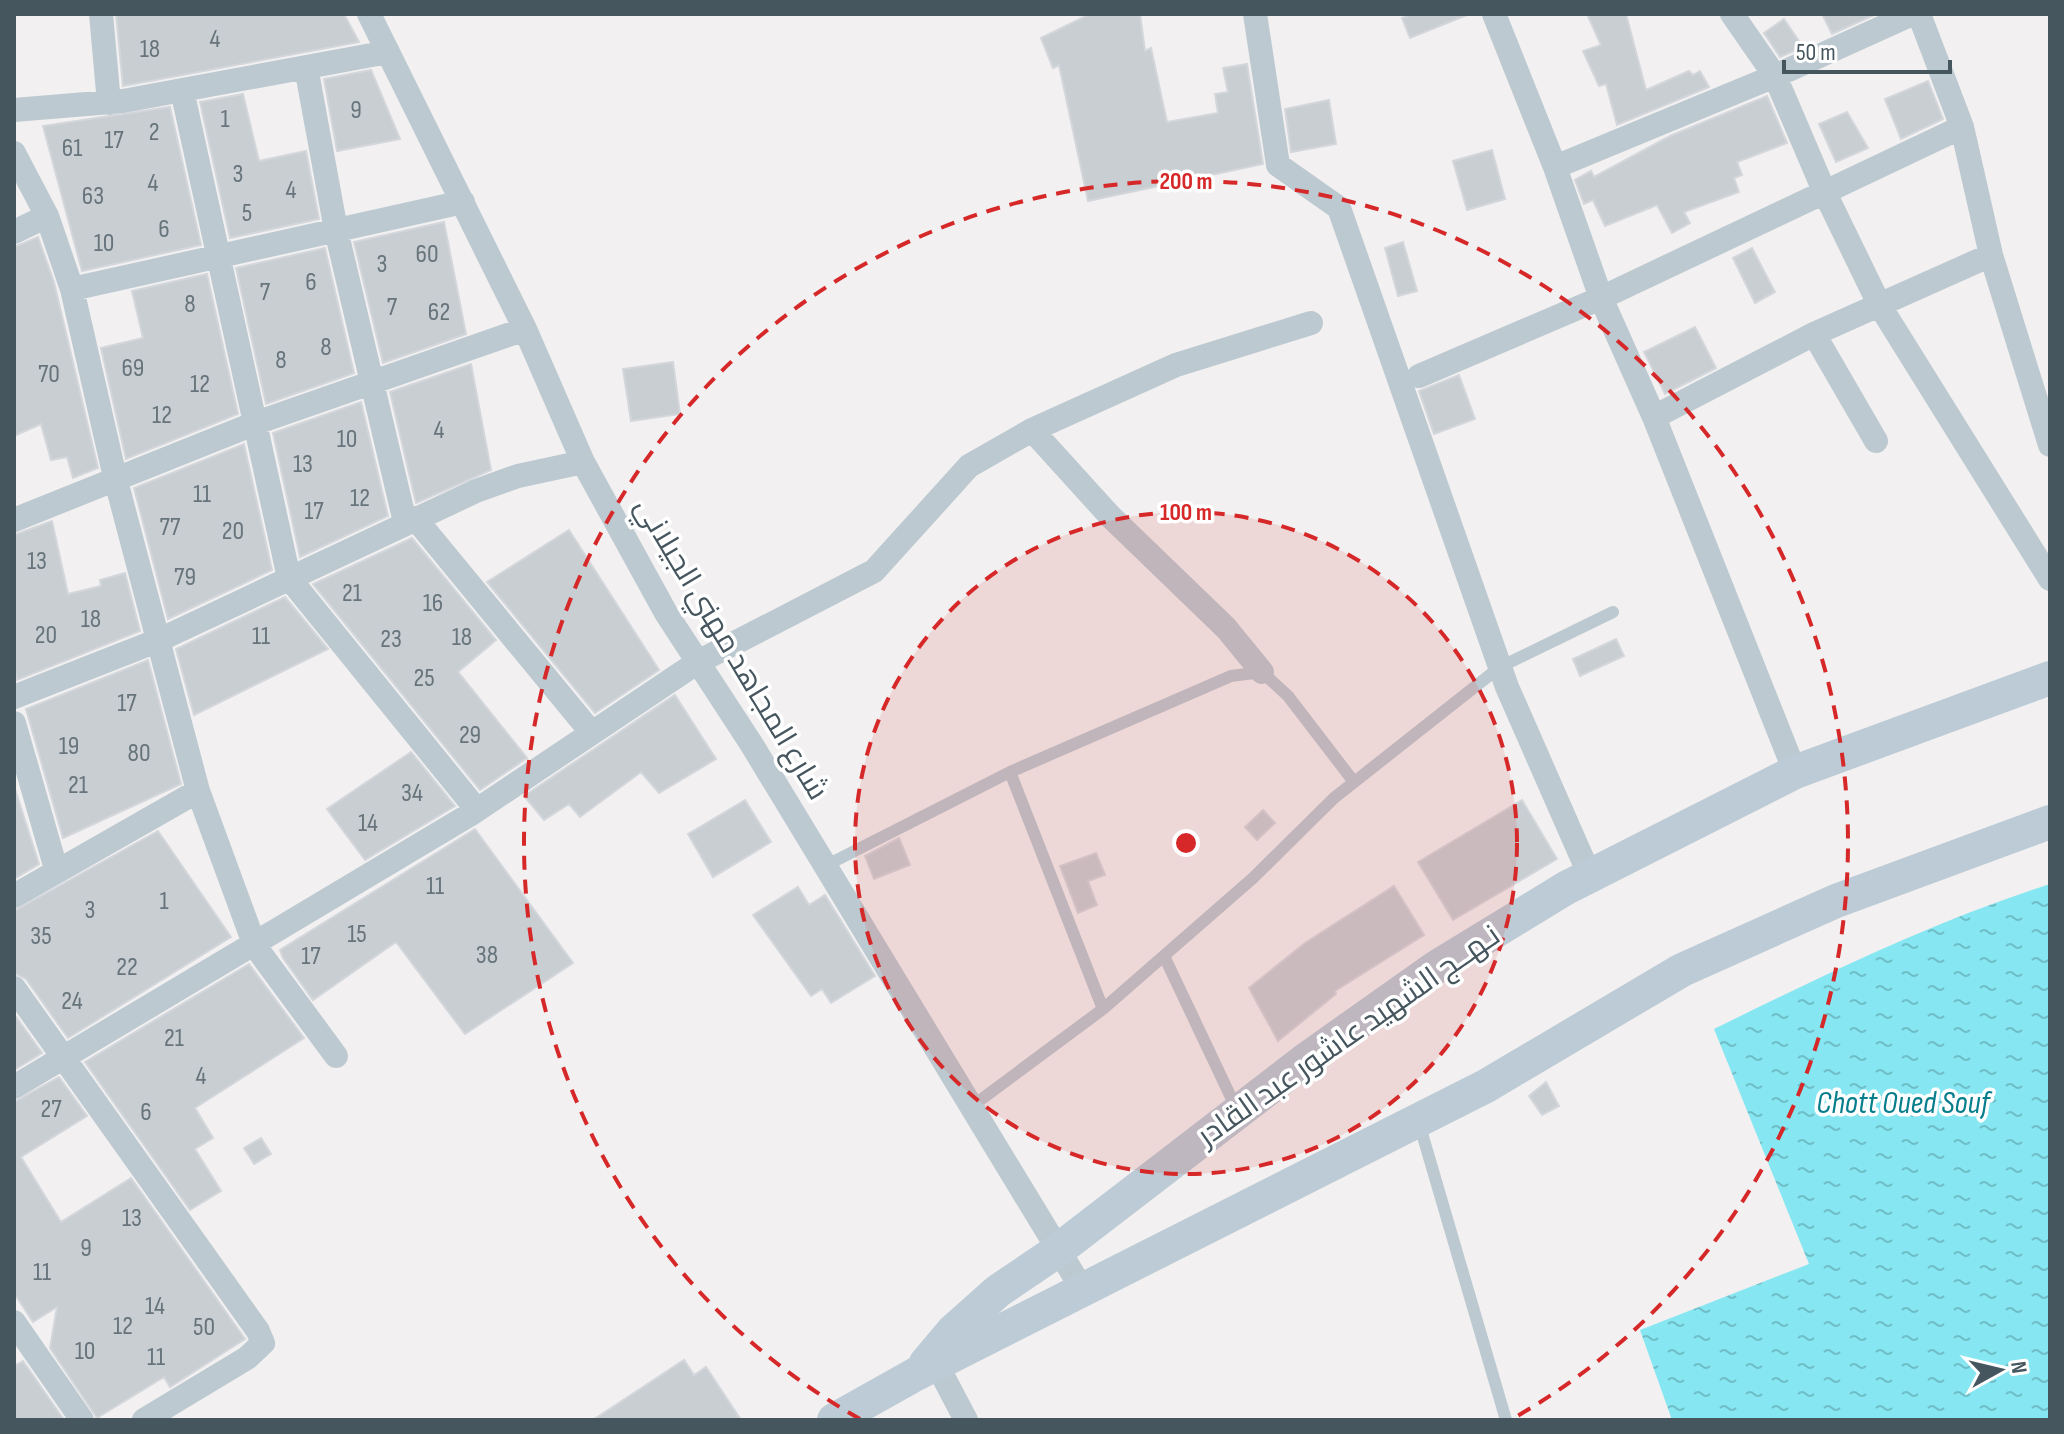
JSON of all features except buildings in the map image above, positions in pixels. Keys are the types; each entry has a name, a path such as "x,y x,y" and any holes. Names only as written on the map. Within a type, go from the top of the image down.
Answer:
{"main road":[{"name":"نـهــج الشهيد عاشور عبد القادر","path":"927,1370 974,1311 1435,968 1590,876 1795,772 2050,678"},
{"name":"نـهــج الشهيد عاشور عبد القادر","path":"834,1420 1486,1086 1682,970 1836,901 2050,822"}],"street":[{"path":"101,14 109,103"},
{"name":"شارع المجاهد مهني الجيلاني","path":"369,14 525,329 583,462 666,613 825,866 1084,1292"},
{"path":"1255,14 1278,165 1339,208 1500,667 1590,876"},
{"path":"1494,14 1555,167 1601,298 1654,417 1795,772"},
{"path":"1732,14 1775,76 1825,193 1880,306 2050,579"},
{"path":"1555,167 1775,76 1912,14"},
{"path":"1919,14 1962,127 1991,255 2050,445"},
{"path":"14,110 109,103 388,52"},
{"path":"306,67 336,230 371,382 410,520 591,732"},
{"path":"182,90 289,578 477,810"},
{"path":"1419,376 1601,298 1962,127"},
{"path":"14,153 47,216 72,289 115,477 198,791 255,946 336,1056"},
{"path":"72,289 463,202"},
{"path":"14,232 47,216"},
{"path":"1654,417 1814,334 1991,255"},
{"path":"14,1087 255,946 477,810 698,662 874,571 969,466 1032,430 1176,365 1311,323"},
{"path":"14,520 256,423 525,329"},
{"path":"1814,334 1876,441"},
{"path":"1032,430 1110,516 1226,628 1262,672"},
{"path":"14,697 159,640 410,520 518,476 583,462"},
{"path":"14,723 17,754 56,869"},
{"path":"14,896 56,869 198,791"},
{"path":"14,988 258,1331 263,1343 247,1358 144,1420"},
{"path":"18,1336 82,1420"},
{"path":"927,1370 966,1420"}],"lane":[{"path":"971,1107 1103,1009 1165,958 1354,782 1500,667 1613,612"},
{"path":"825,866 1010,772 1231,676 1262,672 1288,696 1354,782"},
{"path":"1010,772 1103,1009"},
{"path":"1165,958 1238,1112"},
{"path":"1418,1120 1506,1420"}],"water":[{"name":"Chott Oued Souf","path":"2050,884 2050,1420 1672,1420 1640,1330 1809,1264 1714,1029 1922,932"}]}
